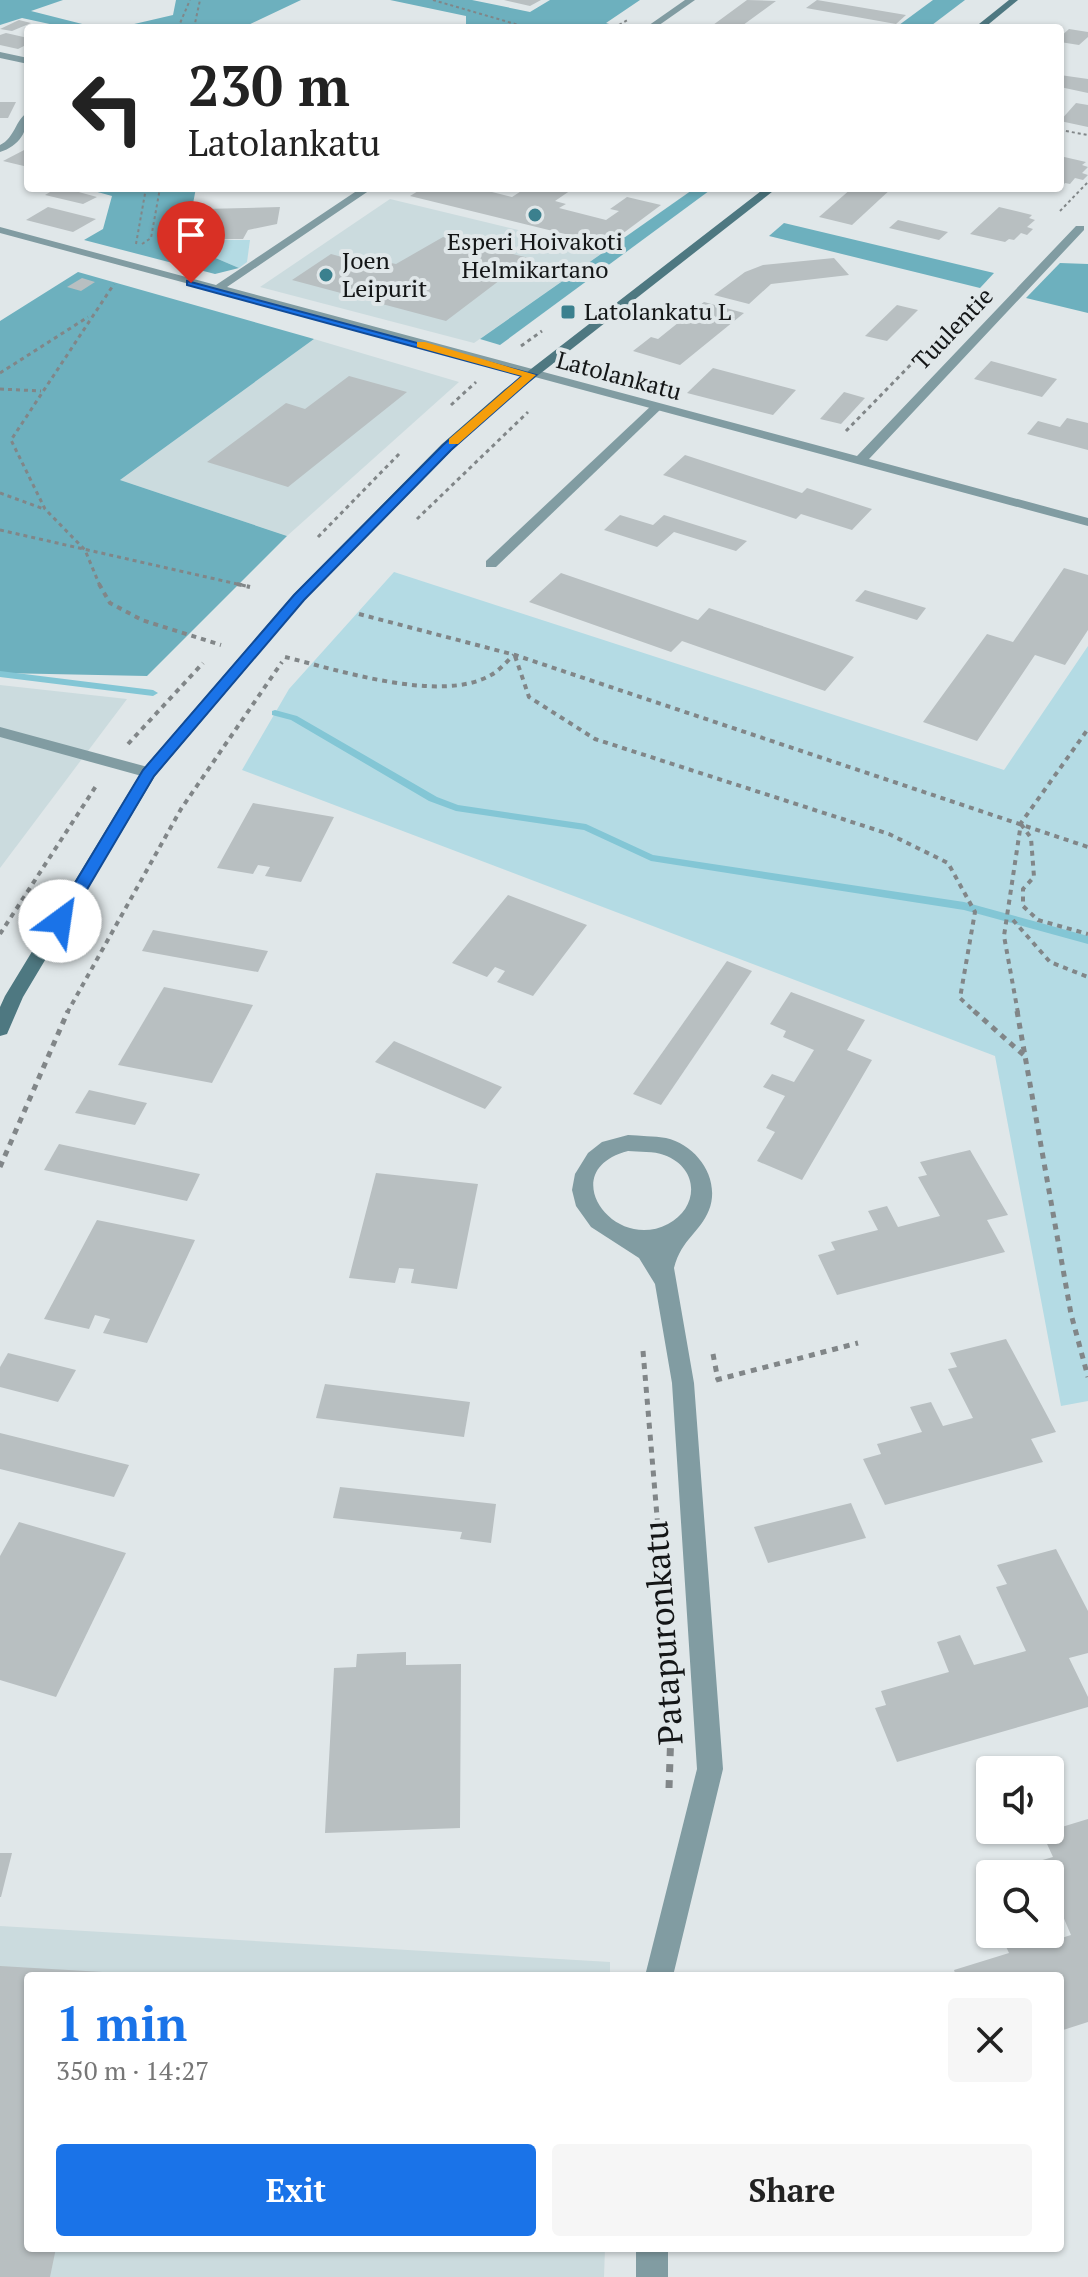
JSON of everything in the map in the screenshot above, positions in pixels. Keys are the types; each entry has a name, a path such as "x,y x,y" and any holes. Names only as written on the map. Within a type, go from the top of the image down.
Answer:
{"main road":[{"path":"983,24 1014,0"},
{"path":"0,1029 14,996 149,773 299,597 447,447 531,375 767,192"}],"street":[{"path":"655,24 691,0"},
{"path":"0,55 24,60"},
{"path":"0,149 13,143 24,122"},
{"path":"216,290 362,192"},
{"name":"Tuulentie","path":"859,462 1080,228"},
{"name":"Latolankatu","path":"0,230 562,384 1088,522"},
{"path":"491,564 656,408"},
{"path":"0,732 149,773"},
{"name":"Patapuronkatu","path":"660,1972 710,1769 683,1383 663,1268 669,1246 699,1209 703,1194 701,1179 693,1165 665,1146 628,1143 609,1148 595,1159 585,1174 582,1190 586,1206 598,1221 646,1252 665,1281"},
{"path":"615,1232 635,1237 657,1237 675,1232 689,1222"},
{"path":"652,2252 652,2277"}],"path":[{"path":"179,24 190,0"},
{"path":"195,24 200,0"},
{"path":"433,0 515,24"},
{"path":"1064,131 1088,135"},
{"path":"1055,216 1088,182"},
{"path":"145,192 135,249 151,238 159,192"},
{"path":"825,453 967,307"},
{"path":"0,373 92,314 11,440 45,509 85,550 110,603 142,620 221,645"},
{"path":"417,519 562,384"},
{"path":"0,389 42,391"},
{"path":"0,493 45,509"},
{"path":"0,530 250,587"},
{"path":"359,614 515,655 1088,847"},
{"path":"0,1167 73,999 181,809 293,647"},
{"path":"285,657 391,683 445,687 490,676 515,655"},
{"path":"515,655 529,697 595,739 889,834 948,863 975,912 960,998 1026,1057"},
{"path":"1088,729 1021,823 1004,936 1071,1314 1088,1377"},
{"path":"1021,823 1031,838 1034,877 1023,889 1023,906 1038,920 1088,934"},
{"path":"1013,920 1050,962 1088,977"},
{"path":"647,1386 748,1374 858,1343"}],"shaded area":[{"path":"0,0 63,0 31,11 82,24 50,24 22,18 0,25"},
{"path":"176,0 301,0 250,24 134,24 173,15"},
{"path":"390,0 472,0 530,12 550,0 640,0 606,23 609,24 466,24 466,16"},
{"path":"933,0 965,0 933,24 900,24"},
{"path":"98,192 195,192 185,245 239,268 215,274 84,240 103,229 112,196"},
{"path":"689,192 708,192 500,345 480,339"},
{"path":"390,199 605,251 474,343 260,287"},
{"path":"784,223 994,273 980,288 769,236"},
{"path":"186,240 250,240 247,262 239,268 185,245"},
{"path":"1060,263 1088,264 1088,313 1026,298"},
{"path":"78,272 314,339 120,480 287,536 147,676 0,673 0,321"},
{"path":"314,339 459,382 287,536 120,480"},
{"path":"394,572 1004,770 1088,646 1088,1401 1061,1406 995,1056 242,770 289,689"},
{"path":"0,685 127,699 0,868"},
{"path":"0,1926 610,1962 610,1972 24,1972 24,2252 605,2252 604,2277 0,2277"}],"building":[{"path":"504,0 541,0 530,6"},
{"path":"747,0 776,1 744,24 714,24"},
{"path":"817,0 906,15 896,24 806,8"},
{"path":"19,20 31,23 12,31 0,29"},
{"path":"1069,29 1088,32 1088,37 1079,45 1064,43 1064,33"},
{"path":"6,33 24,37 24,46 18,49 0,45 0,35"},
{"path":"1064,76 1088,79 1088,93 1064,88"},
{"path":"0,102 16,102 8,118 0,118"},
{"path":"1076,103 1088,105 1088,127 1064,122 1064,116"},
{"path":"24,150 24,166 3,161"},
{"path":"1064,157 1086,162 1082,165 1088,167 1082,173 1088,175 1083,180 1075,178 1070,184 1065,183"},
{"path":"50,192 79,192 97,197 83,204 45,195"},
{"name":"Esperi Hoivakoti Helmikartano","path":"416,192 492,192 512,197 520,192 568,192 555,201 566,204 559,208 606,220 619,211 610,209 627,197 661,205 618,237 625,239 614,246 410,196"},
{"path":"847,192 888,192 852,225 819,217"},
{"path":"48,207 96,219 73,232 26,220"},
{"path":"280,207 277,224 248,230 243,239 200,239 204,209"},
{"path":"999,207 1032,215 1029,218 1035,220 1027,227 1033,229 1027,235 1021,233 1014,240 1005,242 970,234"},
{"path":"898,220 948,232 939,240 889,228"},
{"path":"443,237 529,258 446,321 292,280 331,254 378,267 386,262 396,264"},
{"path":"834,258 849,275 771,284 749,304 714,295 745,272 763,265"},
{"path":"82,278 95,282 81,291 67,287"},
{"path":"704,302 744,313 680,365 633,351 651,337 658,339"},
{"path":"897,305 918,310 887,341 865,336"},
{"path":"991,361 1057,379 1042,397 974,379"},
{"path":"713,368 796,390 773,415 687,393"},
{"path":"349,376 407,392 288,487 207,462 286,403 305,409"},
{"path":"844,392 865,398 841,424 820,419"},
{"path":"1067,418 1088,423 1088,450 1027,434 1038,421 1060,427"},
{"path":"685,455 802,493 807,488 872,509 852,530 801,514 796,519 663,475"},
{"path":"620,515 653,525 664,515 747,541 736,551 674,532 657,547 604,530"},
{"path":"1064,568 1088,575 1088,630 1065,665 1035,655 977,741 923,722 987,634 1013,642"},
{"path":"561,573 698,620 709,608 854,657 825,691 682,641 671,652 529,602"},
{"path":"865,590 926,608 917,620 855,601"},
{"path":"253,803 334,817 301,882 265,876 270,867 258,865 253,874 217,868"},
{"path":"508,895 587,925 533,996 497,982 505,971 495,967 487,977 452,963"},
{"path":"153,930 268,951 258,972 142,951"},
{"path":"727,961 752,971 661,1105 633,1094"},
{"path":"164,987 253,1005 212,1083 118,1065"},
{"path":"791,992 865,1020 847,1050 872,1060 802,1180 757,1161 775,1132 766,1128 785,1096 763,1087 772,1074 794,1082 814,1050 783,1037 786,1031 770,1024"},
{"path":"394,1041 502,1087 485,1109 375,1062"},
{"path":"89,1090 147,1103 135,1125 75,1113"},
{"path":"59,1144 200,1174 187,1201 44,1170"},
{"path":"970,1150 1008,1215 987,1220 1005,1252 837,1295 818,1255 835,1250 831,1242 878,1230 868,1211 887,1206 898,1227 940,1216 918,1177 927,1175 920,1162"},
{"path":"376,1173 478,1184 457,1289 411,1283 414,1269 399,1268 395,1283 349,1278"},
{"path":"97,1220 195,1240 147,1343 103,1333 110,1319 95,1315 89,1329 44,1319"},
{"path":"1006,1339 1056,1432 1031,1439 1043,1462 885,1505 863,1459 881,1454 877,1444 922,1432 910,1407 931,1402 943,1426 973,1418 948,1369 957,1367 950,1353"},
{"path":"8,1353 76,1370 58,1402 0,1387 0,1367"},
{"path":"325,1384 470,1402 464,1437 316,1418"},
{"path":"0,1433 129,1465 114,1497 0,1469"},
{"path":"340,1487 496,1504 491,1543 460,1539 462,1532 333,1518"},
{"path":"851,1503 866,1538 768,1563 754,1527"},
{"path":"19,1522 126,1553 56,1697 0,1680 0,1556"},
{"path":"1056,1549 1088,1611 1088,1653 1069,1658 1088,1697 1088,1707 897,1762 875,1708 886,1705 881,1691 949,1672 937,1642 960,1635 974,1665 1026,1651 996,1587 1007,1584 997,1565"},
{"path":"406,1652 406,1665 461,1664 460,1828 325,1833 334,1668 356,1667 357,1654"},
{"path":"1088,1819 1088,2022 1064,2030 1064,1972 954,1970 1009,1953 1007,1948 1064,1948 1064,1937 1071,1935 1064,1919 1064,1860 1042,1860 1053,1857 1047,1844 1064,1844 1064,1826"},
{"path":"0,1853 12,1853 1,1897 0,1897"},
{"path":"0,1966 103,1972 24,1972 24,2252 55,2252 50,2277 0,2277"}],"waterway":[{"path":"0,674 153,693"},
{"path":"275,713 294,718 433,799 456,808 586,827 651,858 964,906 1088,940"}],"slow traffic":[{"path":"421,345 531,375 453,442"}],"place":[{"name":"Esperi Hoivakoti Helmikartano","path":"535,215"},
{"name":"Joen Leipurit","path":"326,275"},
{"name":"Latolankatu L","path":"568,312"}],"route":[{"path":"60,921 149,773 299,597 447,447 531,375 191,283"}]}
